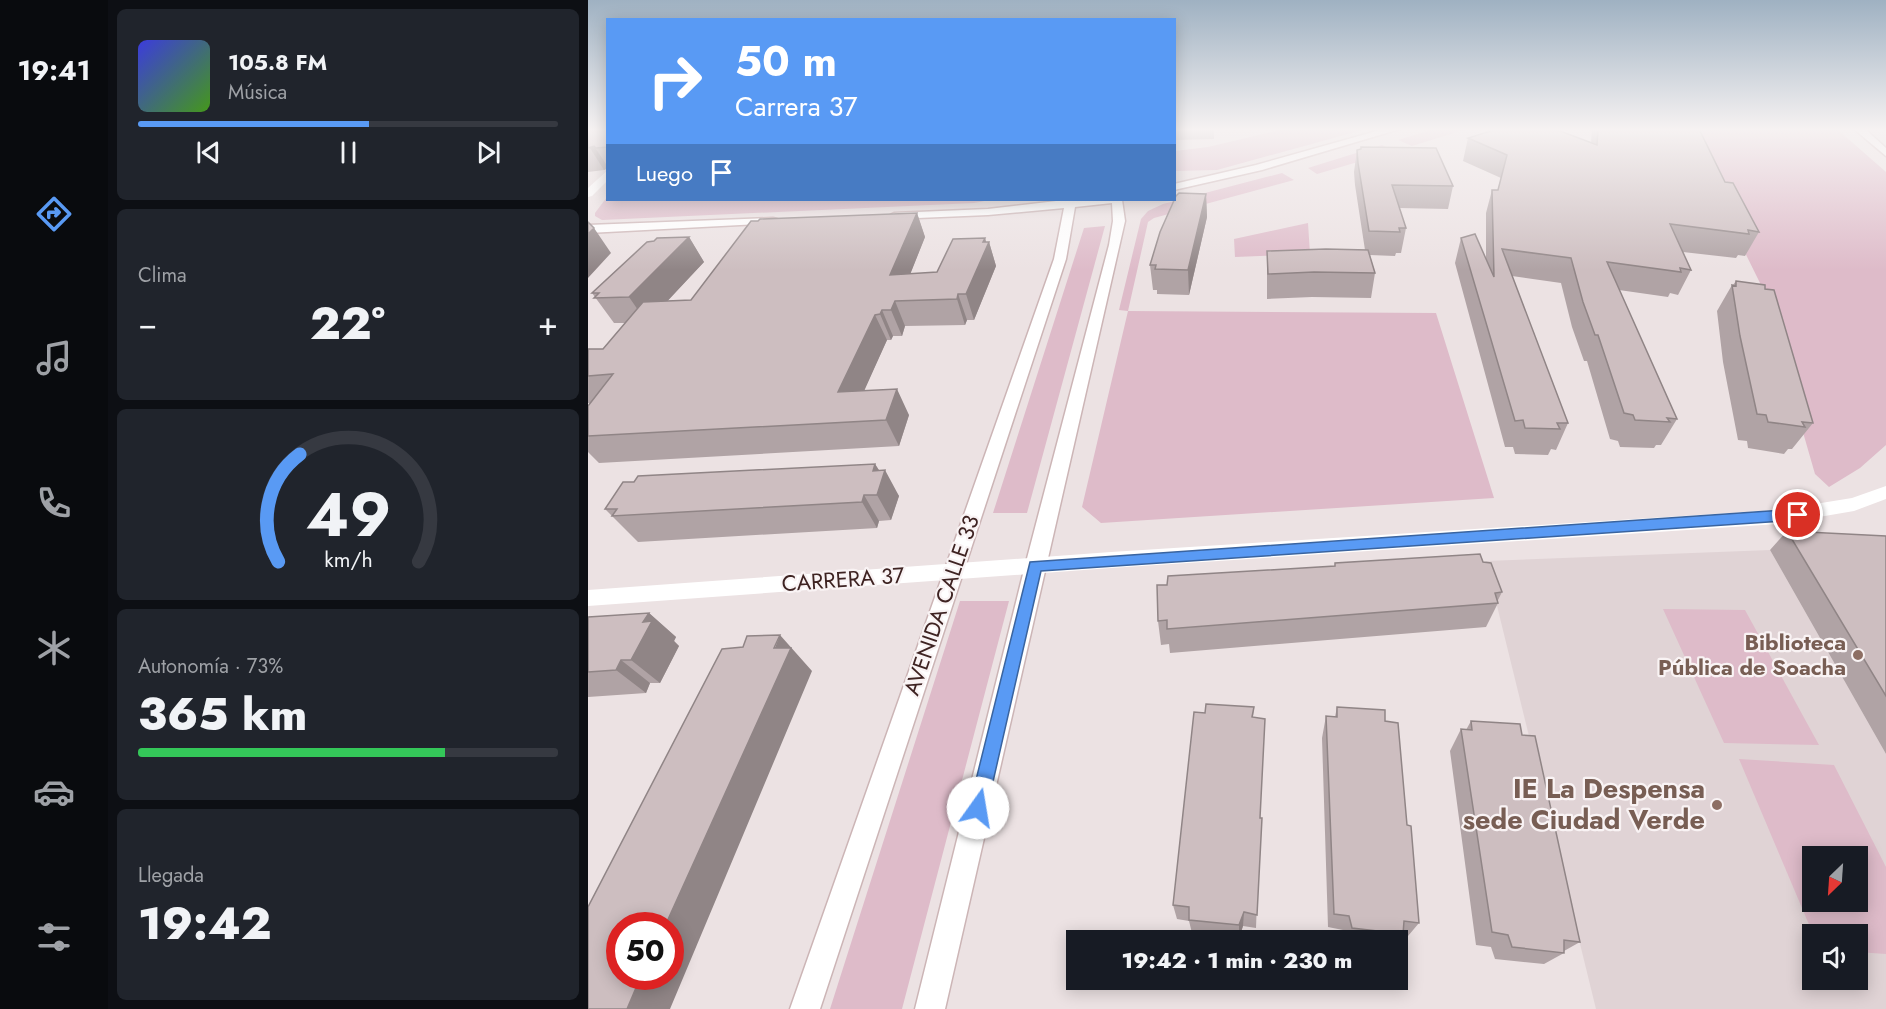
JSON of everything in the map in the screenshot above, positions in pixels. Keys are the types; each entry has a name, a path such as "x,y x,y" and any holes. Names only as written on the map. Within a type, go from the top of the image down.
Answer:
{"main road":[{"path":"588,195 605,176"},
{"path":"1176,187 1222,176"},
{"path":"879,216 988,212 1090,201"},
{"path":"930,1009 1114,245 1119,221 1117,201"},
{"name":"AVENIDA CALLE 33","path":"805,1009 1060,259 1071,202"},
{"path":"588,229 783,221"},
{"name":"CARRERA 37","path":"588,598 1778,517 1854,504 1886,492"}],"shaded area":[{"path":"1270,176 1287,176 1294,180 1154,218 1148,222 1128,311 1119,310 1141,219 1148,211 1163,204"},
{"path":"1707,176 1886,176 1886,445 1860,468 1829,487 1815,474 1760,283"},
{"path":"606,198 606,201 985,201 602,220 595,216"},
{"path":"1308,223 1310,254 1235,257 1234,239"},
{"path":"1105,226 1027,513 993,513 1084,228"},
{"path":"1128,311 1436,313 1494,498 1101,523 1082,507"},
{"name":"IE La Despensa sede Ciudad Verde","path":"1770,550 1886,754 1886,1009 1596,1009 1486,561"},
{"path":"960,601 1009,601 902,1009 830,1009"},
{"path":"1663,609 1745,610 1819,745 1724,743"},
{"path":"1739,759 1834,765 1886,867 1886,954 1868,953 1868,924 1809,924 1804,912 1868,912 1868,846 1802,846 1802,908"}],"building":[{"path":"1360,176 1449,176 1453,186 1392,185 1406,228 1399,228 1400,232 1369,231"},
{"path":"1502,176 1722,176 1725,182 1733,183 1759,232 1748,230 1749,234 1670,224 1691,270 1680,268 1681,272 1607,262 1677,419 1667,418 1670,422 1635,420 1633,415 1624,413 1598,335 1595,335 1583,302 1571,258 1502,249 1568,423 1557,423 1560,429 1525,428 1523,420 1515,421 1461,238 1475,234 1494,277 1492,190 1498,190"},
{"path":"1179,193 1206,194 1188,270 1155,269 1156,265 1150,265 1160,232 1174,201 1176,201"},
{"path":"917,213 890,275 937,272 953,239 985,238 983,242 989,242 966,294 958,294 957,299 895,301 891,310 882,310 880,314 875,315 838,392 897,389 886,420 588,436 588,406 613,374 588,376 588,349 603,349 643,302 691,300 751,221"},
{"path":"588,222 594,228 588,234"},
{"path":"689,237 629,297 594,298 599,293 592,293 647,242 657,238"},
{"path":"1368,250 1375,273 1268,274 1267,251"},
{"path":"1736,281 1765,285 1765,289 1774,290 1813,423 1802,422 1805,427 1768,422 1766,415 1757,414 1740,336 1732,285 1736,286"},
{"path":"875,464 873,471 885,470 877,495 864,495 862,502 612,516 617,509 605,509 623,482 634,482 638,476"},
{"path":"1787,531 1886,536 1886,696"},
{"path":"1480,554 1483,562 1491,563 1502,592 1495,593 1498,603 1167,629 1167,620 1158,621 1157,585 1167,585 1168,576"},
{"path":"649,613 643,622 652,621 631,660 621,660 616,670 588,672 588,617"},
{"path":"780,635 774,648 791,648 671,912 606,912 606,990 635,990 627,1009 588,1009 588,907 722,649 743,647 747,636"},
{"path":"1206,704 1254,707 1252,717 1265,719 1257,915 1244,912 1239,925 1189,920 1189,907 1173,905 1194,712 1205,713"},
{"path":"1337,707 1385,710 1385,721 1398,723 1407,825 1411,826 1419,923 1404,921 1403,930 1352,928 1349,916 1334,914 1326,716 1337,717"},
{"path":"1471,721 1520,724 1522,735 1535,736 1580,942 1564,940 1564,953 1512,947 1508,935 1492,932 1461,729 1472,730"}],"place":[{"name":"Biblioteca Pública de Soacha","path":"1858,655"},
{"name":"IE La Despensa sede Ciudad Verde","path":"1717,805"}],"route":[{"path":"978,808 1035,566 1798,515"}]}
